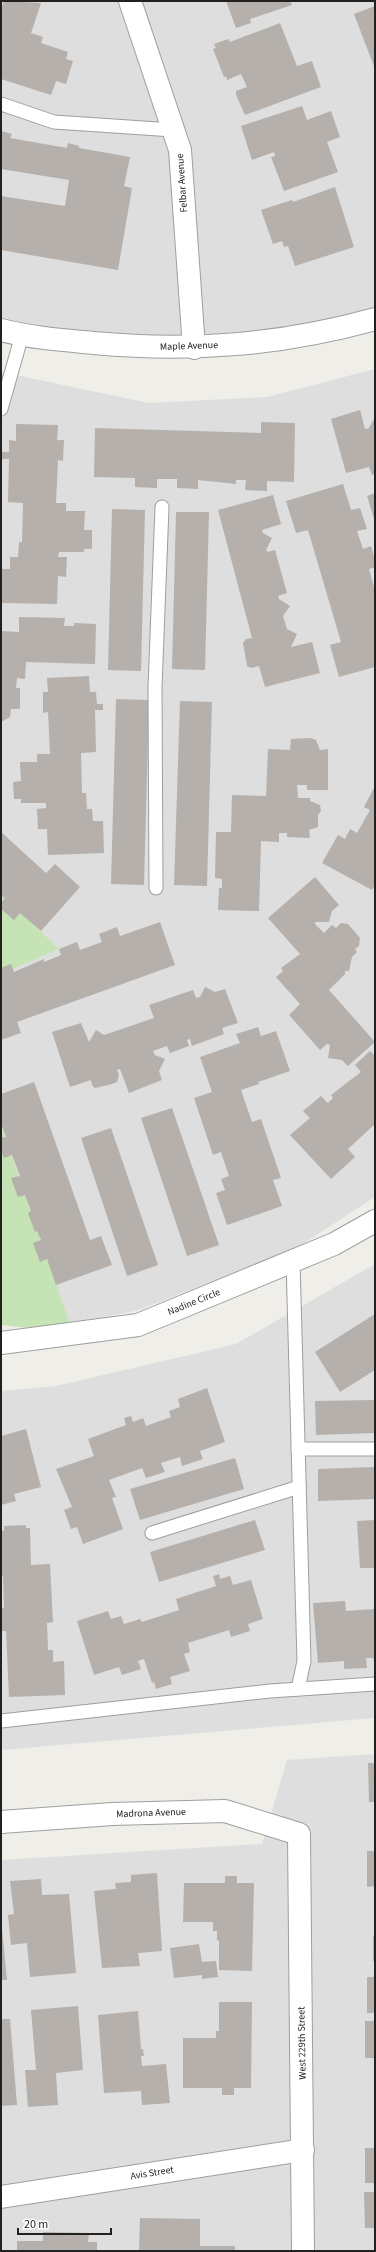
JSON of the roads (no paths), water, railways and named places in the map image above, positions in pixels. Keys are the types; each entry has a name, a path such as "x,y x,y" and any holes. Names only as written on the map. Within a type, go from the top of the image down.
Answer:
{"street":[{"name":"Felbar Avenue","path":"130,1 180,150 194,348"},
{"name":"Maple Avenue","path":"1,330 22,335 138,347 194,348 270,341 350,326 375,319"},
{"name":"Nadine Circle","path":"1,1343 138,1325 334,1244 375,1221"},
{"name":"Madrona Avenue","path":"1,1822 112,1814 225,1811 299,1834"},
{"name":"West 229th Street","path":"299,1834 304,2150 303,2251"},
{"name":"Avis Street","path":"1,2197 304,2150"}],"lane":[{"path":"1,104 54,122 173,130"},
{"path":"1,409 22,335"},
{"path":"156,888 155,686 162,507"},
{"path":"293,1261 304,1661 298,1689"},
{"path":"298,1449 375,1449"},
{"path":"152,1533 299,1487"},
{"path":"1,1721 298,1689 375,1684"}]}
